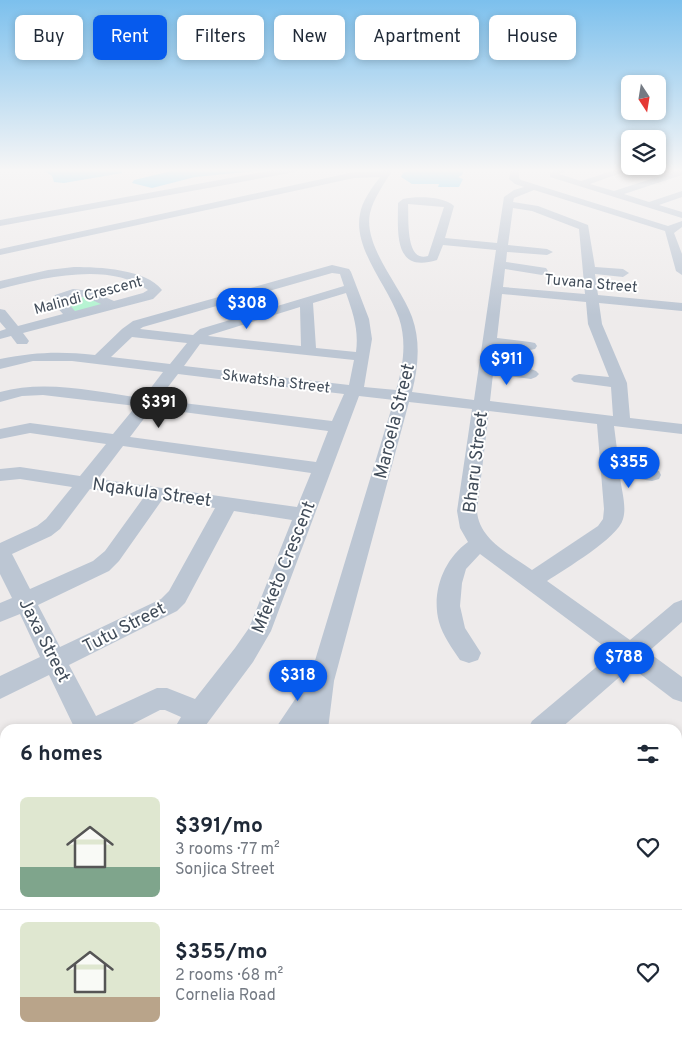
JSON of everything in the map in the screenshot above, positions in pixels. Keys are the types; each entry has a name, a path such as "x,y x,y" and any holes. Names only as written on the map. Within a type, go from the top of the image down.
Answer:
{"street":[{"path":"0,223 26,218"},
{"path":"0,252 158,218"},
{"name":"Maroela Street","path":"316,724 321,681 404,396 411,360 408,325 365,232 365,218"},
{"path":"404,218 404,243 412,256 420,261 432,259 445,218"},
{"name":"Bharu Street","path":"506,218 467,511 469,527 481,544 682,691"},
{"path":"531,581 604,531 613,520 614,509 610,469 618,383 595,324 584,227 560,218"},
{"path":"631,218 670,230 682,224"},
{"path":"670,230 682,271"},
{"path":"438,242 501,253 547,252"},
{"path":"501,253 530,268 542,271"},
{"path":"0,551 49,528 196,339 209,330 352,287 344,270 328,269 140,323 127,332 100,360"},
{"name":"Malindi Crescent","path":"0,285 70,270 126,275 156,290 151,295 0,335"},
{"path":"588,270 623,273"},
{"name":"Mfeketo Crescent","path":"193,721 252,643 338,427 357,386 365,339 352,287"},
{"name":"Tuvana Street","path":"496,290 682,307"},
{"path":"72,316 59,302 60,298 66,295 88,294 96,296 112,305"},
{"path":"306,301 309,352"},
{"path":"0,313 33,357"},
{"path":"127,332 363,357"},
{"path":"490,342 530,346"},
{"name":"Skwatsha Street","path":"0,364 33,357 63,356 682,429"},
{"path":"486,369 531,374"},
{"path":"579,379 618,383"},
{"path":"0,398 21,391 38,390 338,427"},
{"path":"0,434 17,429 30,428 322,468"},
{"path":"610,469 652,475"},
{"name":"Nqakula Street","path":"0,475 20,473 304,515"},
{"path":"0,613 91,572 106,562 156,493"},
{"name":"Tutu Street","path":"0,688 164,608 174,601 228,503"},
{"path":"469,653 450,620 451,578 455,565 462,557 481,544"},
{"name":"Jaxa Street","path":"0,551 86,724"},
{"path":"547,724 682,609"},
{"name":"Maroela Street","path":"292,724 321,681"},
{"path":"107,724 157,699 167,699 193,721"}],"green space":[{"path":"82,294 104,304 75,312 63,299"}]}
